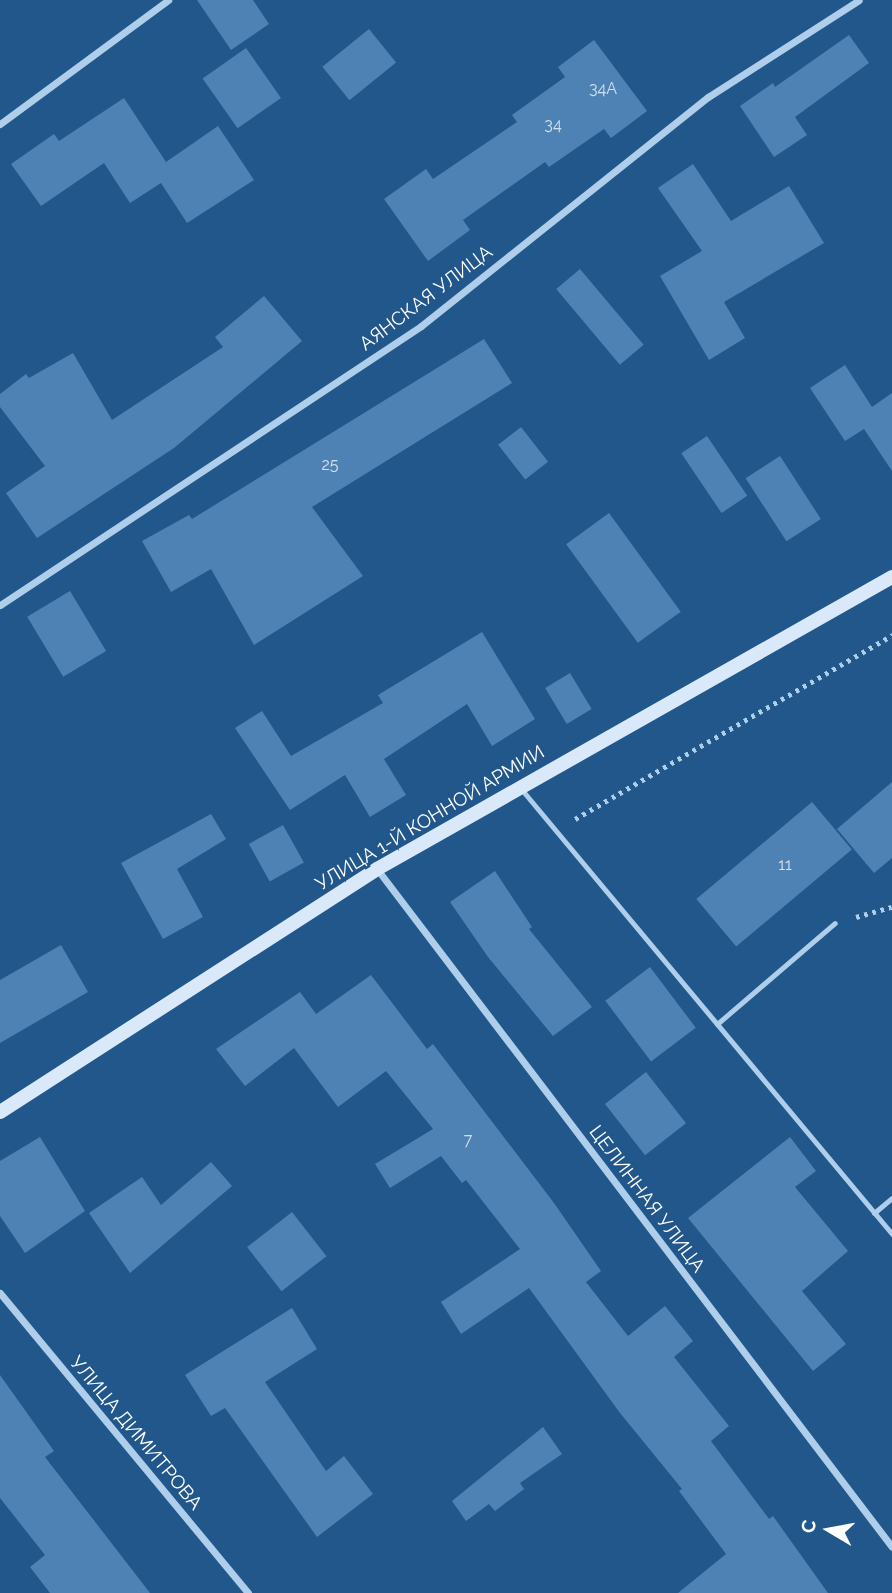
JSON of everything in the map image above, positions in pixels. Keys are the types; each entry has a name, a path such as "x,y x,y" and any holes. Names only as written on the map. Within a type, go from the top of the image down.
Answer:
{"street":[{"path":"0,124 168,0"},
{"name":"АЯНСКАЯ УЛИЦА","path":"0,605 421,326 708,97 859,0"},
{"name":"УЛИЦА 1-Й КОННОЙ АРМИИ","path":"0,1112 377,869 892,577"},
{"name":"ЦЕЛИННАЯ УЛИЦА","path":"377,869 892,1547"},
{"name":"УЛИЦА ДИМИТРОВА","path":"0,1293 248,1593"}],"lane":[{"path":"519,787 892,1234"},
{"path":"717,1024 835,923"},
{"path":"874,1213 892,1198"}],"path":[{"path":"555,830 892,635"},
{"path":"835,923 892,907"}],"building":[{"path":"197,0 253,0 269,24 231,50"},
{"path":"369,29 396,62 349,100 322,67"},
{"path":"849,35 869,63 795,117 807,135 774,157 740,106 773,83 775,87"},
{"path":"594,40 647,111 611,138 604,129 549,167 545,162 463,220 470,230 428,261 384,199 426,169 433,179 517,122 512,115 565,77 558,67"},
{"path":"246,48 281,98 238,128 203,78"},
{"path":"124,98 166,162 218,126 254,180 187,223 161,183 130,203 104,163 41,206 11,164 54,134 59,141"},
{"path":"693,164 731,221 789,186 824,243 724,302 745,338 709,360 660,276 702,251 658,188"},
{"path":"580,269 644,345 620,365 556,289"},
{"path":"264,296 302,341 174,448 37,538 6,493 45,466 0,407 0,394 26,374 29,378 73,353 112,420 223,347 215,337"},
{"path":"484,339 512,383 312,507 363,576 254,645 211,569 171,592 142,541 189,515 192,519"},
{"path":"845,365 872,407 892,393 892,471 864,429 845,441 810,388"},
{"path":"521,427 548,462 525,480 498,445"},
{"path":"707,436 747,496 722,513 681,453"},
{"path":"780,456 821,519 786,541 746,478"},
{"path":"609,513 681,612 638,643 566,544"},
{"path":"70,591 106,651 63,677 27,617"},
{"path":"482,632 535,719 492,746 467,704 384,759 406,795 370,817 345,775 290,810 235,728 262,711 291,756 383,703 378,695"},
{"path":"570,673 592,709 567,724 545,688"},
{"path":"892,782 892,858 874,873 837,829"},
{"path":"812,802 852,849 736,947 696,899"},
{"path":"211,814 226,839 177,869 203,917 163,939 121,863"},
{"path":"283,825 304,863 270,882 249,844"},
{"path":"495,871 532,927 529,929 592,1007 553,1036 488,957 450,902"},
{"path":"61,945 88,992 0,1043 0,980"},
{"path":"650,967 696,1028 651,1061 605,1001"},
{"path":"371,975 427,1049 433,1044 554,1203 601,1271 586,1282 628,1336 665,1306 693,1341 674,1357 729,1426 711,1441 769,1519 773,1516 828,1593 678,1593 726,1554 679,1491 682,1489 620,1413 529,1288 461,1334 441,1302 520,1249 466,1180 462,1183 441,1156 390,1188 375,1164 433,1129 386,1071 338,1107 294,1048 245,1086 216,1049 300,992 316,1014"},
{"path":"646,1072 686,1123 645,1155 605,1104"},
{"path":"40,1137 85,1211 25,1253 0,1216 0,1161"},
{"path":"790,1137 816,1171 795,1187 848,1251 802,1291 846,1344 813,1371 688,1218"},
{"path":"211,1162 232,1186 130,1273 89,1213 142,1177 161,1205"},
{"path":"292,1212 326,1256 282,1291 247,1247"},
{"path":"292,1308 317,1349 265,1382 326,1471 344,1456 373,1494 317,1537 225,1408 211,1416 185,1375"},
{"path":"0,1375 54,1451 45,1457 150,1593 50,1593 30,1567 45,1555 0,1498"},
{"path":"543,1427 562,1454 520,1483 524,1489 495,1511 489,1504 466,1521 452,1501"}]}
